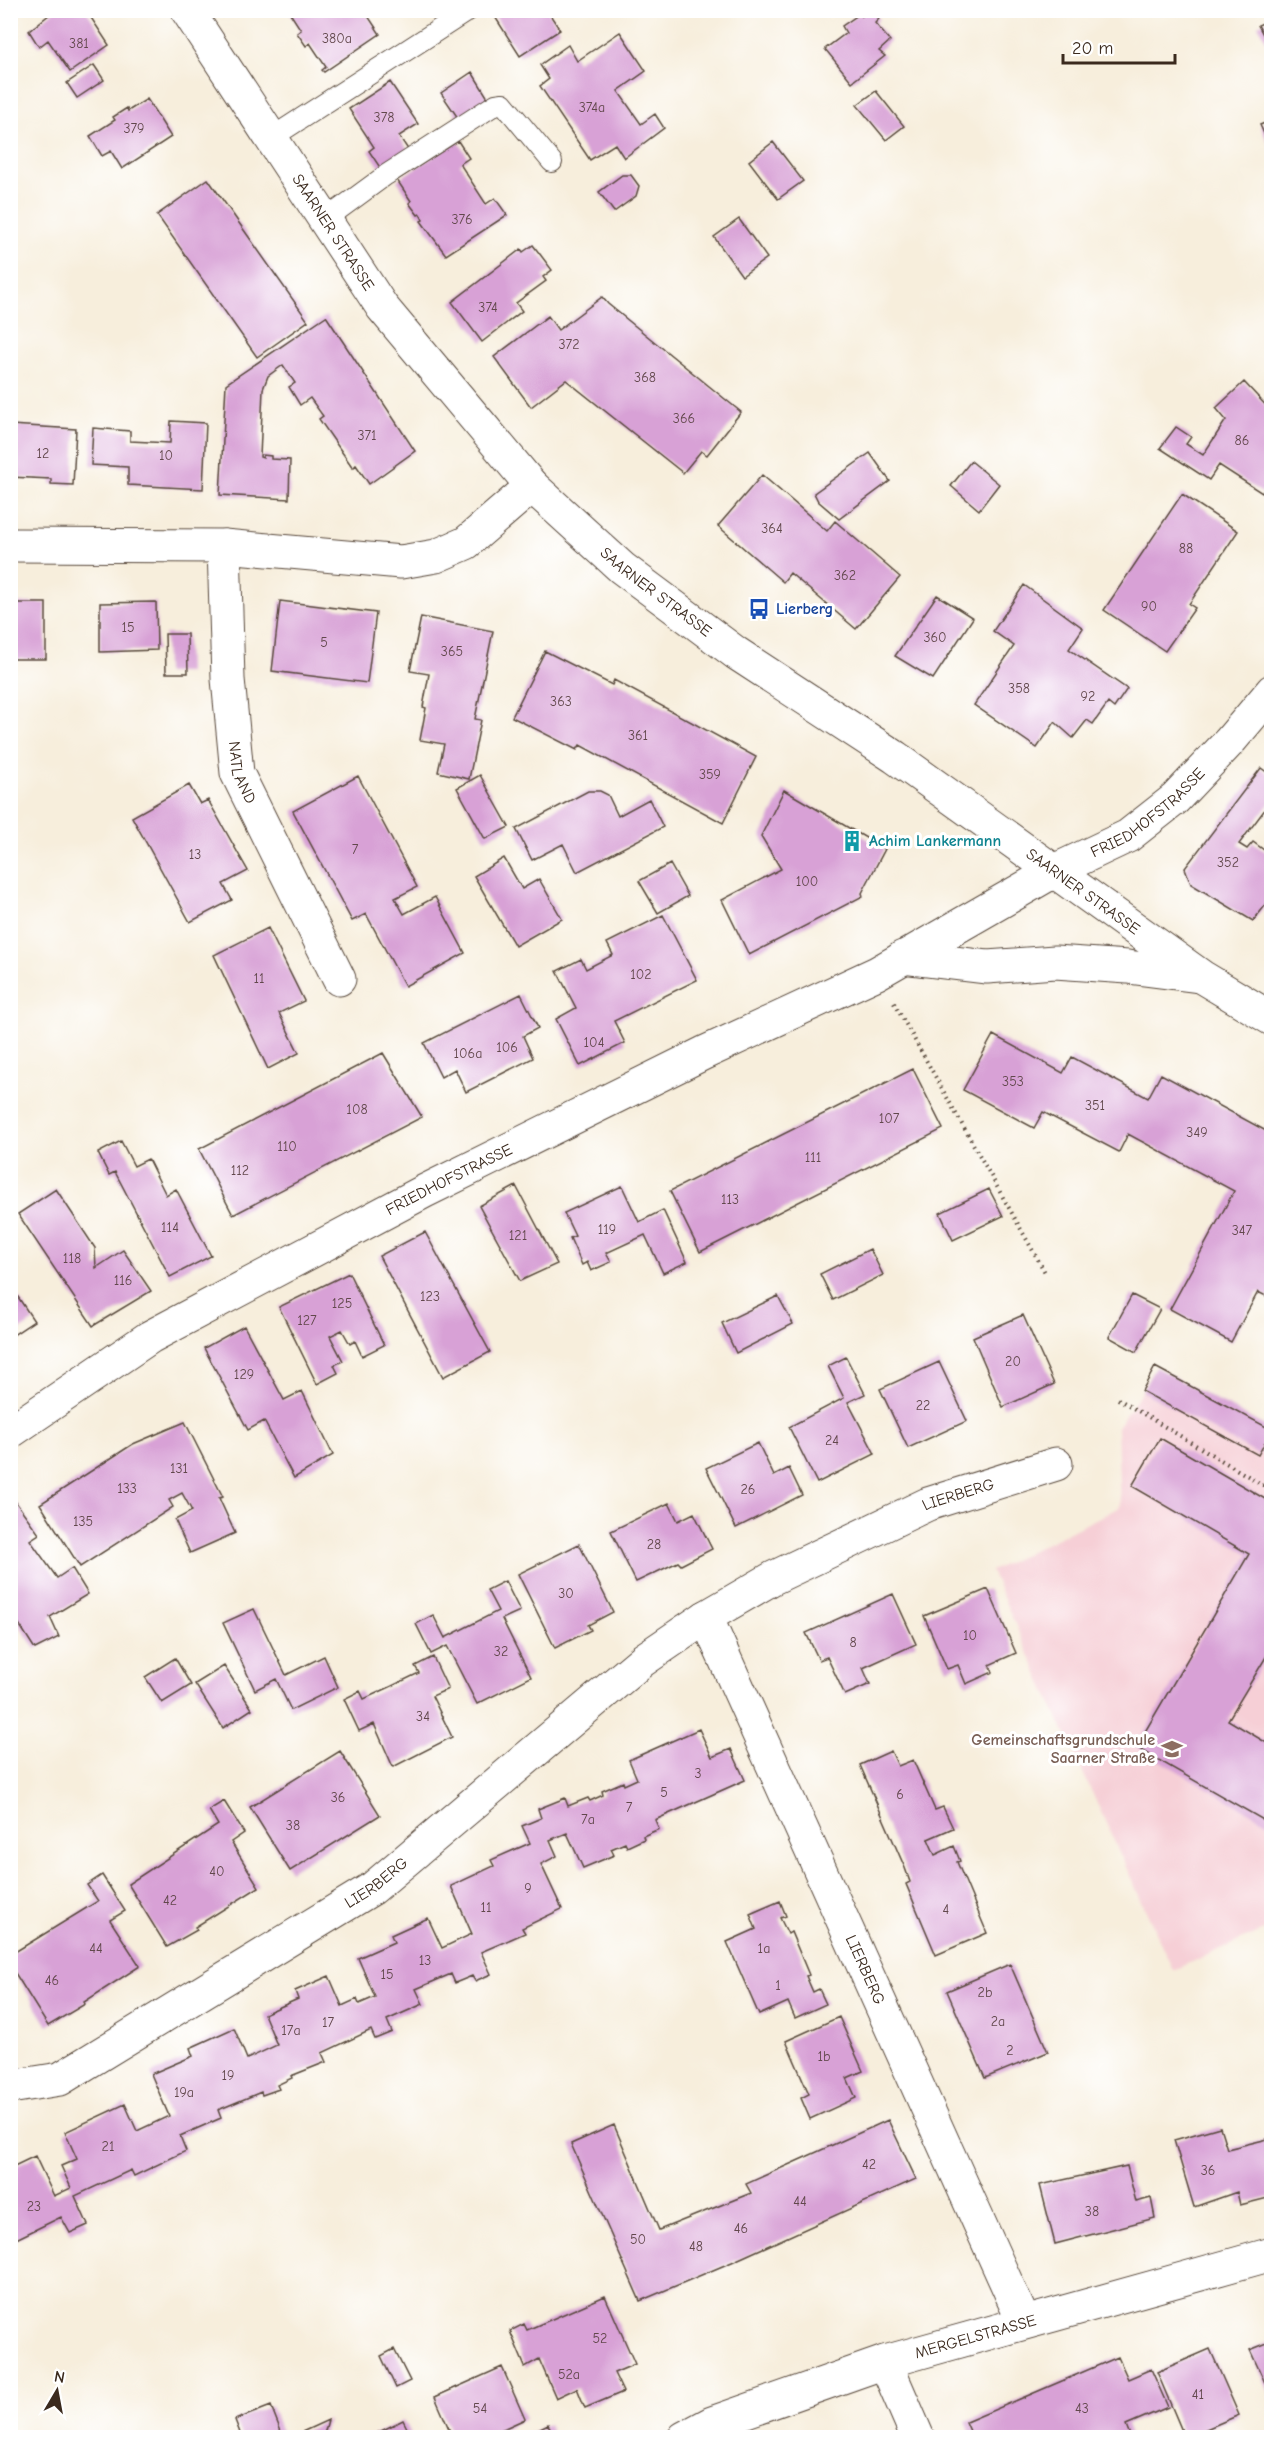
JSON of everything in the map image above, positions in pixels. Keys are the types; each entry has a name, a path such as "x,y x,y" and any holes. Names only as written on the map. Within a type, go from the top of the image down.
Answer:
{"street":[{"name":"SAARNER STRASSE","path":"187,10 382,307 531,486 622,568 726,646 895,757 1202,977 1272,1019"},
{"path":"10,545 224,546 400,562 436,556 466,543 531,486"},
{"name":"NATLAND","path":"224,546 228,679 237,773 339,979"},
{"name":"FRIEDHOFSTRASSE","path":"10,1432 150,1337 181,1320 425,1191 704,1053 890,965 1054,872 1128,836 1175,799 1230,741 1272,691"},
{"path":"890,965 987,967 1055,962 1128,967 1202,977"},
{"name":"LIERBERG","path":"10,2087 60,2079 374,1888 643,1660 706,1617 773,1578 928,1504 1056,1464"},
{"name":"LIERBERG","path":"706,1617 1024,2322"},
{"name":"MERGELSTRASSE","path":"684,2438 712,2423 885,2362 1272,2254"},
{"path":"885,2362 918,2438"}],"lane":[{"path":"271,138 469,10"},
{"path":"326,219 386,175 496,104 503,103 552,162"}],"path":[{"path":"890,965 1046,1274"},
{"path":"1118,1399 1263,1485 1272,1470"}],"shaded area":[{"name":"Gemeinschaftsgrundschule Saarner Straße","path":"1142,1391 1258,1455 1271,1433 1271,1927 1173,1970 991,1571 1120,1507 1117,1427"}],"building":[{"path":"55,10 86,10 109,45 70,72 48,40 39,47 29,31"},
{"path":"288,10 370,10 366,13 380,34 324,72 322,70 326,67 310,43 306,46 297,33 301,30"},
{"path":"494,10 547,10 560,30 520,56 492,12"},
{"path":"868,10 872,10 879,19 875,23 890,41 879,51 885,56 852,82 825,49 846,33 842,26 861,13 862,16"},
{"path":"1272,19 1272,51 1258,25"},
{"path":"620,32 646,71 618,91 641,124 655,114 664,128 624,158 615,144 590,160 540,86 549,79 540,65 568,45 577,61"},
{"path":"94,65 104,80 77,98 67,83"},
{"path":"472,72 488,98 458,118 441,93"},
{"path":"390,82 418,124 399,136 409,151 381,169 369,151 374,147 349,109"},
{"path":"876,91 904,126 886,140 857,105"},
{"path":"147,99 171,137 122,169 111,151 102,156 90,136 115,120 113,117"},
{"path":"1272,120 1272,151 1260,125"},
{"path":"458,141 469,158 460,164 486,204 495,198 507,215 446,255 421,221 423,220 420,214 418,215 409,203 411,201 397,180"},
{"path":"773,142 803,181 778,199 749,161"},
{"path":"622,175 631,175 639,186 636,196 614,212 599,192"},
{"path":"208,179 308,321 257,357 157,215"},
{"path":"739,219 767,258 742,276 714,237"},
{"path":"533,245 552,270 543,277 546,281 516,303 522,311 482,342 452,302 521,249 523,252"},
{"path":"602,297 741,412 707,455 701,451 683,473 566,380 531,407 494,357 548,316 558,330"},
{"path":"326,316 415,451 369,484 356,465 353,468 319,419 323,416 310,398 300,405 289,387 295,383 283,365 268,376 263,389 260,457 263,458 263,455 271,456 271,459 290,460 289,499 220,495 226,384"},
{"path":"1244,382 1272,412 1269,423 1272,424 1272,479 1262,493 1219,465 1209,480 1160,448 1176,427 1191,437 1186,444 1203,455 1226,420 1216,408"},
{"path":"171,421 206,423 203,489 128,485 128,467 91,465 93,428 130,431 130,441 170,443"},
{"path":"10,425 76,429 73,485 51,484 51,479 10,477"},
{"path":"870,453 890,481 839,519 818,501 814,493"},
{"path":"971,461 999,484 979,510 951,486"},
{"path":"762,475 827,531 835,521 900,577 856,629 790,573 783,582 718,526"},
{"path":"1182,494 1238,531 1189,604 1195,608 1165,651 1104,610"},
{"path":"1024,585 1083,628 1069,649 1127,689 1114,708 1108,703 1093,724 1087,720 1073,738 1055,722 1037,748 974,705 1014,646 993,631"},
{"path":"937,595 973,618 933,679 895,656"},
{"path":"280,601 376,613 367,683 272,671"},
{"path":"156,602 157,650 100,652 100,603"},
{"path":"10,603 46,603 46,659 10,659"},
{"path":"421,617 493,631 475,719 481,720 469,779 438,772 444,744 420,740 429,674 410,671"},
{"path":"165,634 187,634 188,673 166,673"},
{"path":"545,651 612,685 614,680 756,757 723,823 580,745 577,750 512,717"},
{"path":"1261,768 1272,776 1272,800 1239,844 1247,849 1253,842 1272,856 1272,897 1253,921 1191,884 1185,868"},
{"path":"480,775 509,827 485,839 457,788"},
{"path":"358,776 417,887 395,898 404,914 435,897 465,953 405,986 366,914 352,921 293,811"},
{"path":"189,785 200,804 208,800 248,871 223,884 232,900 190,922 132,817"},
{"path":"784,790 885,849 862,893 863,896 749,955 722,900 781,869 761,836"},
{"path":"588,791 600,791 608,795 618,816 649,799 663,827 577,872 563,844 532,860 516,829"},
{"path":"504,858 522,889 539,879 562,919 515,946 474,876"},
{"path":"670,864 688,896 658,913 639,881"},
{"path":"663,915 697,980 614,1021 625,1043 580,1066 556,1019 576,1008 557,971 581,959 586,969 613,955 607,943"},
{"path":"268,928 304,1001 279,1013 299,1053 268,1069 214,955"},
{"path":"521,994 538,1028 523,1036 533,1058 466,1092 455,1069 441,1077 424,1043"},
{"path":"993,1035 1063,1073 1072,1057 1148,1098 1161,1074 1266,1131 1272,1121 1272,1299 1258,1292 1231,1342 1170,1309 1234,1191 1128,1134 1119,1152 1043,1112 1034,1128 963,1090"},
{"path":"383,1053 422,1117 233,1215 199,1149"},
{"path":"913,1069 943,1129 700,1252 670,1191"},
{"path":"121,1141 134,1166 148,1159 166,1195 176,1189 211,1256 170,1277 115,1172 109,1175 98,1153"},
{"path":"516,1186 557,1264 520,1281 479,1206"},
{"path":"622,1186 639,1222 663,1210 687,1262 663,1273 645,1235 606,1253 611,1262 591,1271 587,1262 582,1265 570,1238 575,1236 564,1213"},
{"path":"56,1189 95,1248 96,1268 123,1250 151,1291 93,1326 18,1214"},
{"path":"989,1189 1003,1216 953,1240 940,1213"},
{"path":"425,1232 490,1352 443,1377 379,1256"},
{"path":"870,1249 883,1275 833,1300 820,1274"},
{"path":"349,1273 384,1345 362,1356 355,1341 350,1344 342,1330 330,1336 343,1361 334,1365 338,1373 317,1384 279,1307"},
{"path":"10,1285 34,1321 10,1337"},
{"path":"1132,1295 1160,1309 1136,1352 1109,1337"},
{"path":"778,1296 793,1324 736,1353 722,1323"},
{"path":"1023,1315 1054,1384 1003,1407 973,1337"},
{"path":"244,1326 284,1400 302,1391 333,1455 294,1478 264,1421 248,1430 204,1348"},
{"path":"846,1357 865,1394 848,1402 875,1454 817,1483 789,1427 844,1398 828,1366"},
{"path":"939,1362 967,1421 908,1448 880,1389"},
{"path":"1155,1367 1272,1430 1258,1455 1142,1391"},
{"path":"185,1422 223,1497 219,1498 235,1533 190,1553 175,1520 192,1511 182,1493 169,1500 173,1507 80,1567 40,1504 133,1444"},
{"path":"1160,1438 1272,1503 1272,1647 1228,1720 1272,1746 1272,1825 1136,1747 1249,1554 1132,1486"},
{"path":"758,1443 774,1476 789,1468 802,1495 736,1528 706,1468"},
{"path":"10,1494 39,1534 30,1540 57,1578 72,1568 88,1594 50,1617 59,1637 35,1649 10,1610"},
{"path":"669,1503 678,1521 694,1513 712,1549 681,1565 678,1562 636,1582 611,1531"},
{"path":"579,1544 613,1612 588,1625 591,1630 555,1648 518,1574"},
{"path":"505,1581 520,1611 502,1619 531,1677 477,1704 447,1646 431,1654 416,1624 433,1615 445,1638 498,1611 487,1590"},
{"path":"988,1589 1016,1653 989,1665 993,1672 966,1684 958,1665 947,1669 924,1616"},
{"path":"893,1594 916,1644 863,1668 870,1684 845,1695 827,1657 819,1660 806,1633"},
{"path":"254,1609 286,1675 324,1656 338,1687 291,1710 276,1679 255,1690 223,1623"},
{"path":"433,1657 448,1689 432,1696 452,1737 393,1767 374,1724 359,1731 344,1699 360,1691 364,1699 390,1687 419,1673 415,1666"},
{"path":"175,1658 191,1685 162,1703 145,1677"},
{"path":"224,1666 252,1709 223,1728 195,1684"},
{"path":"699,1729 712,1757 731,1749 745,1780 655,1820 659,1829 643,1836 644,1839 627,1847 625,1843 611,1849 614,1855 583,1868 567,1833 550,1840 557,1856 541,1864 562,1909 522,1928 525,1933 481,1952 491,1974 475,1981 472,1976 455,1983 451,1974 416,1989 423,2004 387,2020 392,2032 375,2039 371,2030 322,2053 326,2062 291,2076 292,2078 277,2085 279,2089 262,2095 261,2092 218,2110 221,2118 180,2136 186,2151 134,2176 131,2170 75,2196 88,2225 70,2233 61,2217 10,2242 10,2168 35,2156 54,2196 71,2188 61,2166 77,2159 65,2132 125,2104 137,2131 169,2116 151,2074 193,2056 190,2048 234,2028 247,2059 277,2045 264,2014 298,1999 295,1991 329,1976 342,2006 357,1999 359,2004 375,1997 358,1958 394,1942 391,1935 428,1918 442,1948 472,1934 451,1886 494,1866 491,1860 530,1843 522,1826 541,1818 538,1809 565,1798 568,1806 588,1798 590,1801 603,1795 602,1791 637,1779 629,1760"},
{"path":"340,1751 380,1815 290,1871 250,1807"},
{"path":"891,1751 898,1766 913,1760 935,1810 943,1807 953,1828 928,1839 935,1855 954,1846 960,1861 957,1862 987,1933 936,1955 906,1884 910,1882 905,1868 860,1765"},
{"path":"224,1801 244,1833 231,1842 259,1887 195,1927 197,1930 167,1947 128,1884 218,1825 209,1810"},
{"path":"102,1875 125,1911 110,1920 140,1966 48,2026 10,1965 10,1955 98,1901 87,1885"},
{"path":"780,1901 786,1916 780,1918 788,1934 791,1932 809,1975 806,1976 813,1992 819,1989 826,2004 795,2018 788,2002 759,2015 727,1942 756,1929 750,1914"},
{"path":"1010,1964 1048,2052 985,2078 947,1991"},
{"path":"839,2017 863,2071 847,2078 856,2098 810,2119 801,2098 809,2094 786,2041"},
{"path":"888,2120 916,2179 640,2301 571,2144 614,2125 659,2230 751,2193 746,2184"},
{"path":"1220,2127 1227,2149 1272,2138 1272,2197 1240,2205 1237,2192 1194,2207 1174,2140"},
{"path":"1127,2166 1136,2202 1151,2198 1155,2218 1055,2244 1040,2185"},
{"path":"605,2296 635,2364 614,2373 623,2392 585,2408 577,2388 556,2398 539,2359 525,2367 510,2331 524,2324 527,2330"},
{"path":"1272,2341 1272,2398 1250,2350"},
{"path":"394,2349 410,2381 396,2388 381,2356"},
{"path":"1210,2349 1239,2415 1185,2438 1157,2372"},
{"path":"1118,2357 1128,2379 1151,2369 1168,2407 1126,2425 1131,2438 973,2438 966,2422"},
{"path":"502,2367 525,2419 483,2438 453,2438 435,2397"},
{"path":"271,2406 282,2434 273,2438 242,2438 235,2420"},
{"path":"328,2420 323,2438 304,2438 302,2432"},
{"path":"403,2420 412,2438 367,2438"},
{"path":"548,2424 554,2438 520,2438"}],"place":[{"name":"Lierberg","path":"759,609"},
{"name":"Achim Lankermann","path":"852,841"},
{"name":"Gemeinschaftsgrundschule Saarner Straße","path":"1172,1749"}]}
